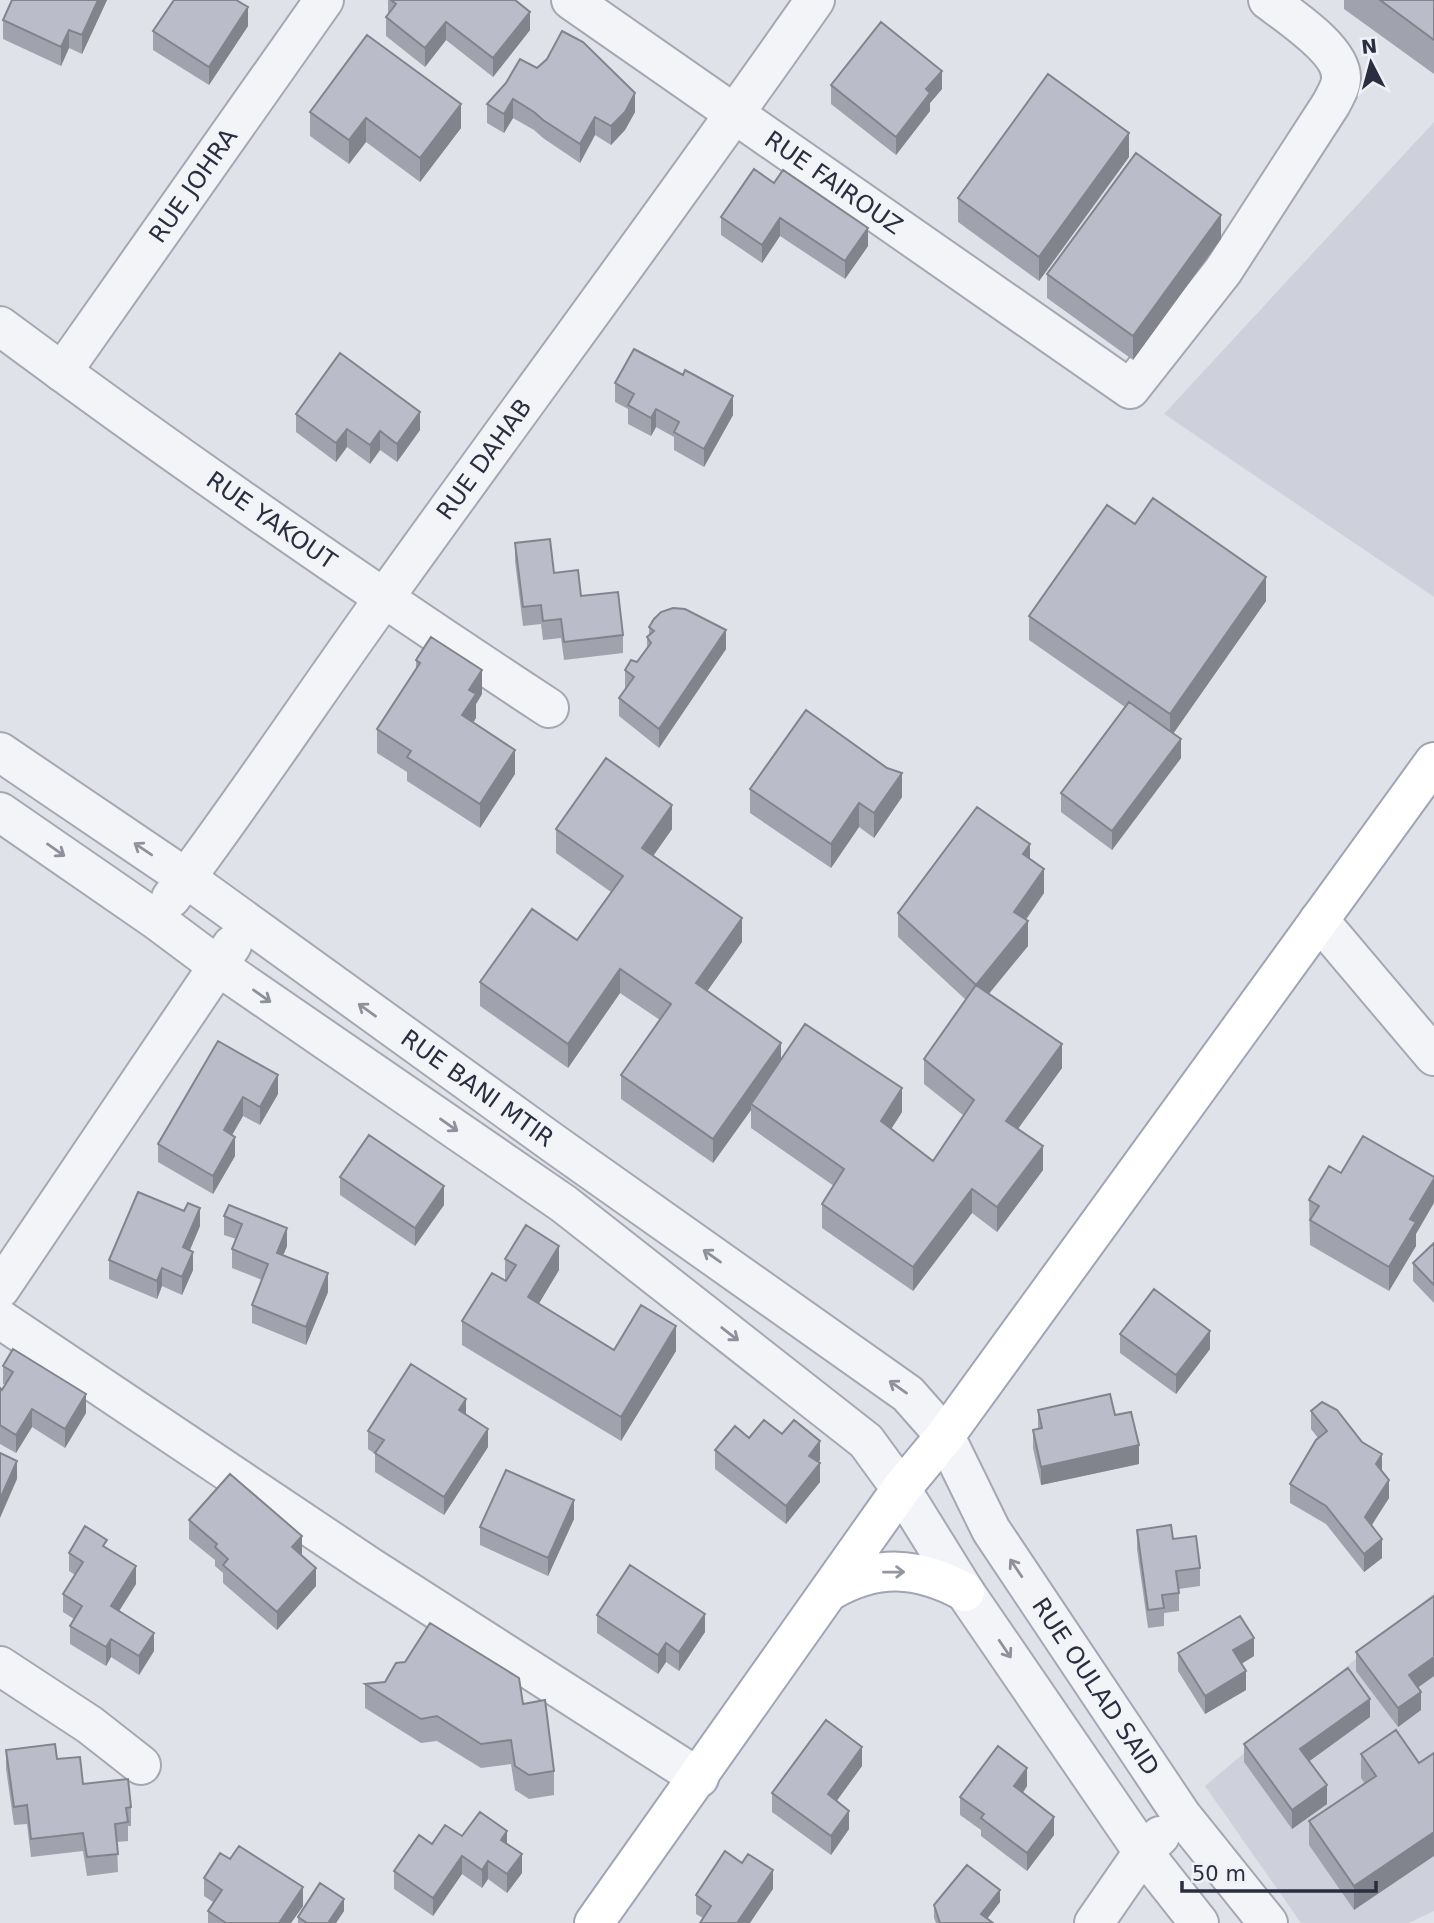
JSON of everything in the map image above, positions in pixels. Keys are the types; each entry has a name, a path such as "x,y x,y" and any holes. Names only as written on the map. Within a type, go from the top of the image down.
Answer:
{"main road":[{"path":"594,1923 901,1489 945,1436 1434,762"},
{"path":"830,1591 850,1579 897,1571 932,1577 965,1592"}],"street":[{"name":"RUE JOHRA","path":"62,373 324,0"},
{"name":"RUE FAIROUZ","path":"571,0 1130,389 1223,271 1331,104 1341,79 1339,67 1325,46 1268,0"},
{"name":"RUE DAHAB","path":"155,919 290,736 384,598 815,0"},
{"name":"RUE YAKOUT","path":"0,326 62,373 384,598 549,708"},
{"name":"RUE BANI MTIR","path":"0,752 186,878 553,1143 908,1394 945,1436"},
{"name":"RUE BANI MTIR","path":"0,812 564,1204 866,1441 901,1489"},
{"path":"1319,920 1434,1056"},
{"path":"0,1289 247,923"},
{"path":"0,1319 370,1567 699,1778"},
{"name":"RUE OULAD SAID","path":"945,1436 991,1530 1182,1816 1268,1923"},
{"path":"901,1489 965,1592 1143,1852 1199,1923"},
{"path":"0,1666 90,1725 141,1765"},
{"path":"1094,1923 1143,1852 1182,1816"}],"shaded area":[{"path":"1434,122 1434,597 1164,414"},
{"path":"1434,1593 1434,1911 1409,1923 1301,1923 1205,1786"}],"building":[{"path":"12,0 98,0 82,35 69,30 61,47 3,20"},
{"path":"174,0 236,0 248,7 209,67 153,31"},
{"path":"391,0 515,0 530,12 493,58 446,22 425,48 386,17 396,4"},
{"path":"1380,0 1434,0 1434,40"},
{"path":"881,22 942,71 926,89 930,93 896,137 831,85"},
{"path":"562,31 583,42 635,93 625,112 611,126 595,117 580,144 513,99 504,114 487,104 506,83 520,59 537,68 547,59"},
{"path":"367,35 461,104 420,158 366,118 349,140 310,112"},
{"path":"1048,74 1129,133 1039,257 958,198"},
{"path":"1136,153 1221,215 1133,336 1047,274"},
{"path":"754,169 774,183 783,170 868,228 845,261 780,218 762,245 721,217"},
{"path":"634,349 683,375 685,370 733,396 704,449 674,432 679,422 656,409 651,418 628,405 634,394 615,383"},
{"path":"340,353 420,412 397,444 380,431 370,445 347,429 336,443 296,414"},
{"path":"1153,498 1266,577 1170,714 1029,616 1107,505 1135,524"},
{"path":"550,539 554,573 578,570 581,596 618,592 623,635 564,642 561,619 543,621 541,605 523,607 515,543"},
{"path":"673,608 685,609 726,630 659,729 619,698 634,677 625,670 631,660 637,662 651,643 647,637 654,631 649,627 661,612"},
{"path":"431,637 482,670 469,690 476,694 462,715 515,750 480,804 407,757 411,751 377,729 420,663 416,660"},
{"path":"1129,702 1181,739 1112,831 1061,793"},
{"path":"806,710 887,768 902,773 874,813 859,803 831,844 750,789"},
{"path":"606,758 672,805 642,848 742,918 696,983 781,1043 713,1139 621,1075 671,1004 620,969 568,1044 480,982 532,909 577,940 623,876 556,829"},
{"path":"977,807 1030,844 1023,854 1044,869 1014,912 1028,921 976,985 898,913"},
{"path":"976,985 1062,1044 1006,1121 1043,1146 997,1207 972,1189 913,1267 822,1204 844,1169 751,1104 805,1024 902,1088 881,1121 933,1161 974,1100 924,1059"},
{"path":"218,1041 278,1075 260,1107 243,1097 224,1130 235,1137 213,1176 158,1144"},
{"path":"369,1135 444,1186 415,1228 340,1177"},
{"path":"1363,1136 1434,1177 1410,1219 1416,1222 1389,1267 1310,1220 1319,1206 1309,1200 1329,1166 1341,1173"},
{"path":"138,1192 184,1211 188,1203 200,1208 183,1247 193,1252 182,1277 162,1268 157,1281 109,1260"},
{"path":"229,1205 287,1228 277,1253 328,1273 306,1327 252,1305 268,1264 232,1249 242,1224 224,1216"},
{"path":"526,1225 559,1246 528,1297 614,1350 641,1305 676,1326 621,1417 462,1321 492,1273 506,1281 516,1265 505,1259"},
{"path":"1434,1243 1434,1285 1413,1263"},
{"path":"1154,1289 1210,1331 1176,1375 1120,1334"},
{"path":"13,1349 86,1394 65,1429 32,1409 16,1435 0,1425 0,1388 2,1390 13,1372 3,1366"},
{"path":"411,1364 466,1399 459,1410 488,1429 444,1497 375,1453 384,1440 368,1431"},
{"path":"1110,1394 1115,1415 1131,1412 1139,1445 1041,1467 1033,1430 1042,1428 1038,1410"},
{"path":"1322,1402 1337,1410 1362,1442 1382,1454 1376,1464 1389,1480 1365,1517 1382,1539 1364,1554 1326,1506 1290,1484 1316,1440 1327,1431 1311,1411"},
{"path":"764,1420 782,1434 794,1420 820,1441 809,1456 820,1463 786,1506 715,1450 735,1426 749,1438"},
{"path":"0,1453 17,1461 0,1499"},
{"path":"506,1470 574,1500 548,1558 480,1527"},
{"path":"230,1474 302,1536 292,1547 316,1568 277,1612 223,1565 228,1559 215,1547 217,1544 189,1520"},
{"path":"1171,1525 1173,1539 1196,1536 1200,1568 1176,1571 1179,1593 1162,1595 1164,1608 1148,1610 1137,1530"},
{"path":"85,1526 107,1540 103,1546 136,1566 111,1606 154,1633 139,1656 111,1639 106,1647 70,1626 82,1606 63,1594 83,1562 69,1553"},
{"path":"630,1565 705,1614 679,1652 666,1643 658,1655 597,1615"},
{"path":"1434,1596 1434,1657 1409,1675 1421,1692 1398,1708 1356,1652"},
{"path":"1240,1616 1254,1638 1233,1650 1246,1671 1205,1696 1178,1653"},
{"path":"430,1623 519,1678 523,1704 545,1700 554,1771 529,1775 515,1766 511,1740 481,1744 437,1716 421,1719 365,1684 385,1682 396,1663 405,1662"},
{"path":"1348,1668 1370,1699 1300,1749 1327,1785 1292,1810 1244,1744"},
{"path":"826,1720 862,1747 828,1794 849,1811 831,1836 772,1793"},
{"path":"1396,1730 1419,1763 1434,1753 1434,1832 1354,1886 1309,1821 1376,1776 1361,1754"},
{"path":"55,1744 57,1759 80,1757 83,1784 128,1779 131,1807 126,1808 128,1822 115,1824 118,1854 87,1857 83,1833 31,1839 27,1805 14,1807 6,1750"},
{"path":"998,1746 1027,1768 1014,1786 1054,1817 1027,1853 981,1818 984,1814 960,1797"},
{"path":"480,1812 507,1831 501,1840 522,1854 507,1874 488,1861 482,1870 462,1856 433,1898 394,1871 419,1835 432,1844 445,1825 462,1836"},
{"path":"239,1846 303,1887 279,1923 226,1923 208,1911 222,1890 204,1878 220,1853 230,1859"},
{"path":"725,1851 742,1863 748,1854 773,1870 737,1923 700,1923 711,1906 696,1895"},
{"path":"967,1865 1000,1890 981,1914 993,1923 940,1923 934,1905"},
{"path":"320,1883 344,1899 328,1923 307,1923 298,1917"}]}
